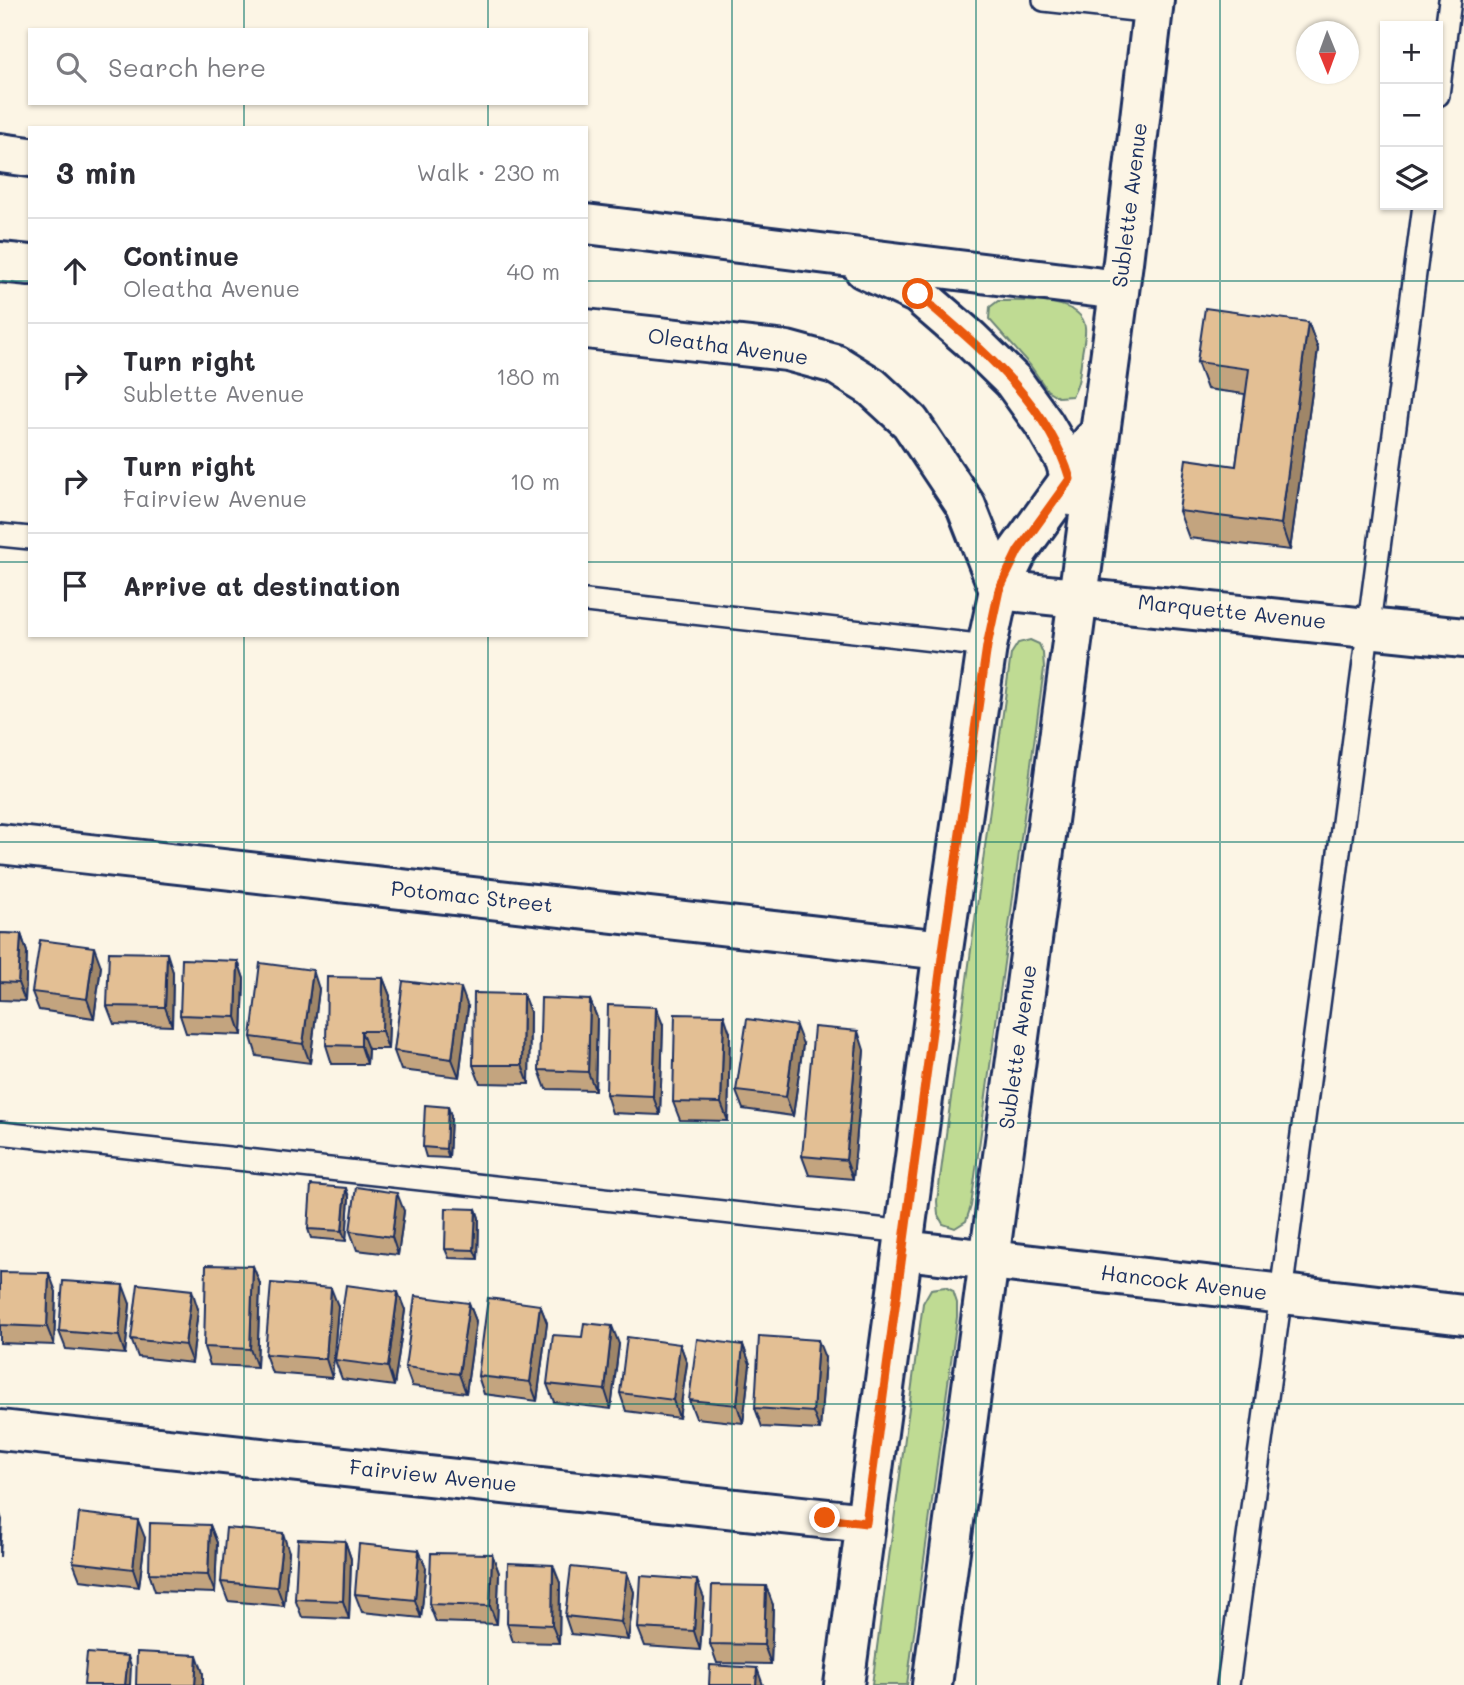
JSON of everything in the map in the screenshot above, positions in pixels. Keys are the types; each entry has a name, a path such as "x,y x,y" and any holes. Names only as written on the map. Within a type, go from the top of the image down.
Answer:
{"street":[{"name":"Sublette Avenue","path":"932,1685 1104,409 1154,6"},
{"path":"0,153 28,157"},
{"path":"588,225 1119,290"},
{"path":"804,251 879,274 918,294 1013,381 1044,424 1065,460 1079,506 1085,547"},
{"path":"0,262 28,265"},
{"name":"Oleatha Avenue","path":"588,328 787,351 835,365 872,387 910,422 966,506 999,590"},
{"name":"Sublette Avenue","path":"844,1685 943,950 987,646 999,590 1018,551 1087,452 1104,409"},
{"name":"Marquette Avenue","path":"999,590 1370,626 1464,638"},
{"name":"Potomac Street","path":"0,844 943,950"},
{"name":"Hancock Avenue","path":"905,1241 989,1260 1464,1315"},
{"name":"Fairview Avenue","path":"0,1430 866,1523"}],"lane":[{"path":"1044,0 1154,6"},
{"path":"1439,84 1450,0"},
{"path":"1228,1685 1423,210"},
{"path":"0,535 28,538"},
{"path":"588,601 987,646"},
{"path":"0,1133 905,1241"}],"green space":[{"path":"998,301 1049,303 1073,310 1081,317 1085,337 1078,381 1072,396 1058,397 1047,390 1030,365 989,319 990,307"},
{"path":"1030,640 1039,644 1043,653 1044,669 971,1206 966,1221 955,1228 943,1224 938,1215 937,1201 1011,654 1018,643"},
{"path":"945,1287 953,1291 957,1303 957,1317 907,1685 872,1685 923,1303 931,1289"}],"building":[{"path":"1205,308 1308,322 1281,524 1179,511 1186,459 1236,466 1249,369 1197,362"},
{"path":"0,933 21,934 18,983 0,982"},
{"path":"40,940 94,947 87,999 32,992"},
{"path":"109,952 167,953 165,1007 107,1006"},
{"path":"182,959 238,961 236,1017 180,1015"},
{"path":"260,963 313,970 303,1044 251,1037"},
{"path":"327,977 383,978 382,1031 361,1031 361,1046 326,1045"},
{"path":"403,981 461,988 452,1059 394,1051"},
{"path":"474,993 523,994 522,1065 473,1065"},
{"path":"541,998 590,1000 588,1072 539,1070"},
{"path":"608,1005 656,1007 653,1096 606,1094"},
{"path":"675,1014 724,1015 721,1103 673,1102"},
{"path":"747,1019 796,1026 786,1097 736,1091"},
{"path":"814,1027 858,1031 846,1160 802,1156"},
{"path":"425,1105 448,1107 446,1149 423,1147"},
{"path":"311,1185 346,1188 342,1231 308,1229"},
{"path":"356,1187 397,1193 392,1237 350,1231"},
{"path":"446,1208 476,1209 474,1250 445,1249"},
{"path":"206,1265 253,1266 250,1349 204,1347"},
{"path":"0,1272 49,1273 47,1327 0,1325"},
{"path":"63,1281 123,1285 119,1336 59,1331"},
{"path":"271,1283 331,1288 326,1359 265,1354"},
{"path":"138,1284 192,1290 185,1345 131,1339"},
{"path":"346,1285 398,1292 388,1367 335,1360"},
{"path":"415,1296 469,1303 459,1374 405,1367"},
{"path":"488,1298 540,1305 530,1382 478,1376"},
{"path":"584,1323 612,1326 605,1390 547,1384 553,1335 582,1337"},
{"path":"759,1336 818,1340 813,1412 755,1408"},
{"path":"627,1337 680,1344 673,1400 620,1393"},
{"path":"697,1339 743,1345 737,1405 689,1400"},
{"path":"79,1513 138,1520 133,1569 73,1562"},
{"path":"150,1523 210,1525 208,1575 149,1573"},
{"path":"226,1528 283,1533 277,1587 221,1582"},
{"path":"298,1539 345,1541 343,1601 295,1599"},
{"path":"359,1544 419,1550 415,1600 355,1594"},
{"path":"431,1553 492,1554 490,1606 429,1604"},
{"path":"508,1563 553,1565 552,1625 507,1623"},
{"path":"571,1567 627,1573 621,1622 565,1616"},
{"path":"641,1576 697,1580 694,1631 638,1628"},
{"path":"712,1585 766,1586 764,1645 710,1644"},
{"path":"137,1652 197,1655 195,1685 136,1685"},
{"path":"87,1653 128,1656 125,1685 84,1685"},
{"path":"710,1665 757,1668 756,1685 709,1685"}],"route":[{"path":"825,1518 866,1523 943,950 987,646 999,590 1018,551 1070,479 1065,460 1044,424 1013,381 918,294"}]}
